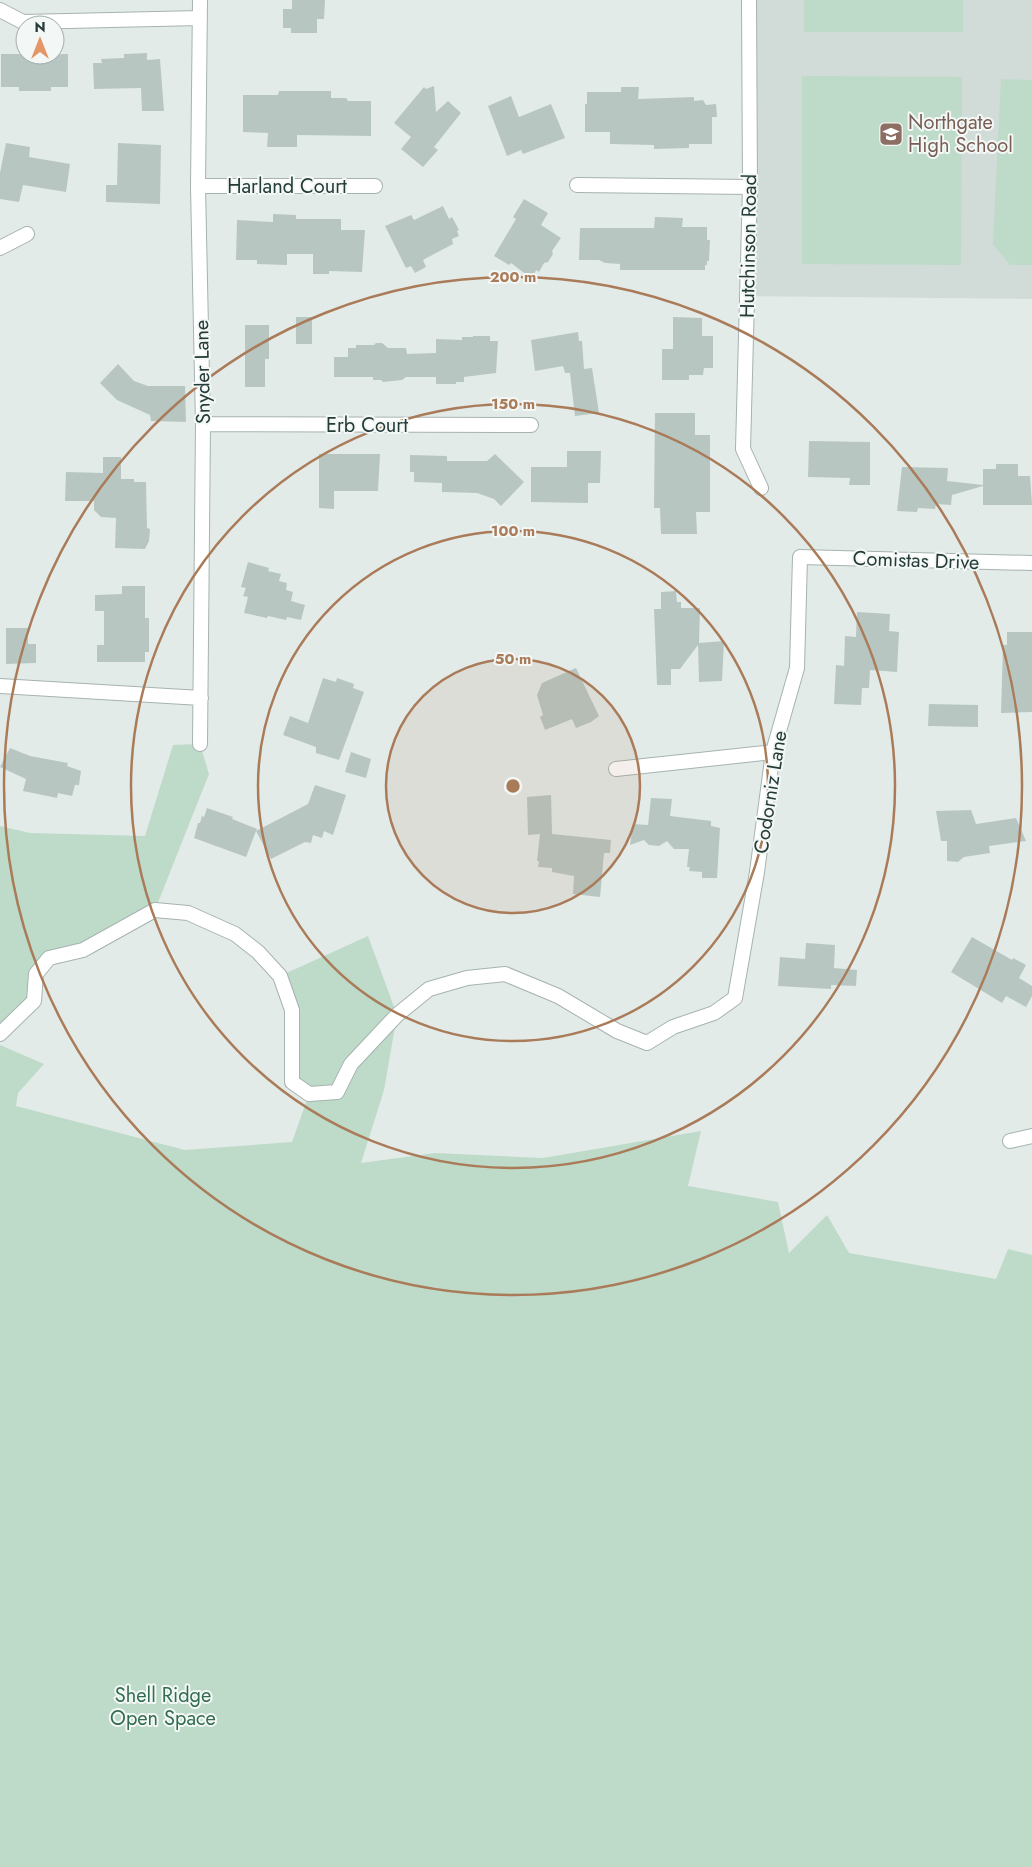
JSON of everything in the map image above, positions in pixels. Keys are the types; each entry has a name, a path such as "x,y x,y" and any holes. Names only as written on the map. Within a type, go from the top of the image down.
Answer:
{"street":[{"name":"Snyder Lane","path":"200,0 198,186 203,424 200,744"},
{"name":"Hutchinson Road","path":"749,0 750,187 743,449 761,488"},
{"path":"0,10 23,22 200,18"},
{"path":"577,185 750,187"},
{"name":"Harland Court","path":"198,186 375,186"},
{"path":"0,248 28,234"},
{"name":"Erb Court","path":"203,424 531,425"},
{"name":"Comistas Drive","path":"800,556 1032,564"},
{"name":"Codorniz Lane","path":"0,1034 34,1001 36,974 49,958 83,950 155,910 188,913 235,934 258,952 280,976 292,1010 292,1082 309,1094 337,1092 351,1064 397,1015 429,989 467,978 505,974 558,996 617,1032 647,1042 673,1027 714,1013 735,998 757,872 773,752 797,668 800,556"},
{"path":"0,686 201,698"},
{"path":"616,769 773,752"},
{"path":"1010,1141 1032,1136"}],"shaded area":[{"name":"Northgate High School","path":"749,0 1032,0 1032,299 747,296"}],"green space":[{"path":"804,0 963,0 963,32 804,32"},
{"path":"802,76 962,77 961,265 802,264"},
{"path":"1001,79 1032,80 1032,265 1010,265 993,244"},
{"path":"200,744 209,774 155,910 49,958 34,1001 0,1034 0,826 30,833 145,836 173,745"},
{"name":"Shell Ridge Open Space","path":"368,936 397,1015 384,1090 361,1163 435,1153 543,1158 701,1131 688,1186 778,1202 789,1253 827,1215 849,1253 996,1279 1008,1249 1032,1255 1032,1867 0,1867 0,1045 44,1064 18,1093 16,1106 185,1150 292,1142 309,1094 292,1082 292,1010 280,976"}],"building":[{"path":"292,0 325,0 324,19 317,19 317,33 291,33 291,28 283,28 283,9 292,9"},
{"path":"147,53 147,60 160,59 164,111 142,111 141,88 94,89 93,63 102,63 101,59 124,58 124,54"},
{"path":"1,54 15,54 15,65 65,65 65,54 68,54 68,87 51,87 51,91 19,91 19,87 1,87"},
{"path":"434,86 436,112 448,101 461,113 434,147 438,150 423,167 401,149 411,137 394,123 424,87 426,89"},
{"path":"621,87 639,87 638,99 694,97 694,101 703,100 706,105 716,104 717,117 712,117 712,144 689,144 689,148 654,149 654,145 610,144 610,132 585,132 587,92 621,92"},
{"path":"279,91 331,91 331,98 346,98 348,101 371,101 371,136 297,135 297,147 267,147 268,133 243,132 243,95 278,95"},
{"path":"511,96 519,117 551,104 565,138 523,154 521,150 507,156 488,106"},
{"path":"6,143 30,147 29,157 70,164 66,192 23,185 19,202 0,199 0,173"},
{"path":"118,143 161,145 160,204 106,202 106,185 117,185"},
{"path":"524,199 548,213 541,225 561,238 552,251 553,254 548,262 544,263 539,272 536,270 532,279 511,263 509,265 494,256 516,219 513,217"},
{"path":"443,206 449,219 452,217 459,230 457,231 459,236 452,239 453,244 423,260 426,267 415,273 411,266 406,268 385,226 411,215 414,220"},
{"path":"273,214 296,215 296,219 341,219 341,230 365,230 362,272 329,271 329,274 313,274 313,254 287,254 287,265 257,264 257,260 236,260 237,220 273,222"},
{"path":"655,217 683,218 682,227 707,227 707,240 710,240 709,261 705,265 705,270 620,270 620,264 605,263 599,260 579,260 580,228 654,228"},
{"path":"296,317 312,317 312,344 296,344"},
{"path":"673,317 702,318 702,336 713,336 713,368 704,368 703,375 689,375 689,380 662,380 662,349 673,349"},
{"path":"245,325 269,325 269,359 265,359 265,387 245,387"},
{"path":"578,332 579,341 582,341 584,369 592,368 599,413 575,416 570,373 565,373 563,366 535,371 531,340"},
{"path":"490,336 490,341 498,341 496,373 464,377 464,382 456,382 456,384 436,384 436,377 406,377 402,380 383,382 381,380 373,380 373,377 334,377 334,357 348,357 348,348 356,348 356,345 382,343 388,348 406,348 407,354 436,353 436,339 462,340 462,337"},
{"path":"118,364 134,381 148,386 185,386 186,422 151,421 150,415 117,400 100,383"},
{"path":"655,413 695,413 695,435 710,435 710,512 696,512 697,534 661,534 660,508 654,508"},
{"path":"809,441 870,442 870,485 849,485 850,478 808,477"},
{"path":"567,451 601,451 600,483 588,483 588,503 531,502 531,467 567,467"},
{"path":"319,454 380,454 378,491 334,491 334,509 319,508"},
{"path":"495,454 524,482 501,506 494,499 477,493 442,492 442,483 414,482 414,472 410,472 410,455 447,456 447,461 487,461"},
{"path":"103,457 121,457 121,479 134,479 134,482 146,482 147,528 150,529 149,541 145,549 115,548 116,518 101,517 94,510 94,501 65,501 66,472 103,473"},
{"path":"996,464 1018,464 1018,476 1030,476 1032,505 983,505 983,486 952,495 951,505 936,504 935,509 918,508 917,512 897,511 902,467 948,468 947,481 983,485 983,469 996,469"},
{"path":"248,562 269,568 268,571 281,574 279,581 287,583 286,590 293,592 291,601 305,605 301,620 287,617 286,620 268,616 267,618 244,613 248,597 243,596 246,588 241,587"},
{"path":"122,586 145,586 145,618 149,618 149,652 145,652 145,662 97,662 97,645 104,645 104,611 95,611 95,595 122,594"},
{"path":"676,591 677,602 681,602 681,608 700,608 699,643 724,641 722,681 699,682 698,645 680,669 671,669 671,685 657,685 654,609 661,609 661,592"},
{"path":"857,612 890,614 889,631 899,632 897,672 870,670 869,688 862,688 861,705 834,704 836,665 844,666 845,636 856,637"},
{"path":"6,628 28,628 28,644 36,644 36,663 6,664"},
{"path":"1007,632 1032,632 1032,712 1001,713 1003,645 1007,645"},
{"path":"576,668 599,716 591,722 576,728 572,719 545,730 540,717 543,715 537,695 542,683"},
{"path":"323,678 336,682 337,678 354,684 353,688 364,692 339,760 316,753 316,747 283,735 290,716 308,723"},
{"path":"929,704 978,705 978,727 928,726"},
{"path":"10,748 30,756 68,763 67,766 81,771 79,785 75,785 72,796 58,793 57,798 23,791 26,779 0,767"},
{"path":"351,752 371,759 366,778 345,772"},
{"path":"315,785 346,795 333,835 324,831 322,838 313,835 311,843 305,842 271,859 256,831 308,804"},
{"path":"551,795 552,834 611,840 610,853 604,853 600,897 573,894 574,876 552,872 552,868 538,867 540,834 528,835 527,797"},
{"path":"651,798 672,799 670,816 711,821 711,826 720,828 717,878 702,878 702,872 689,871 690,867 687,867 689,849 674,849 667,841 659,846 649,845 644,840 630,845 633,824 648,825"},
{"path":"207,808 233,817 232,819 257,829 246,857 194,838 198,823 200,823 202,816 204,817"},
{"path":"971,810 976,824 1016,818 1026,841 989,846 990,853 964,857 958,862 947,861 947,841 941,841 936,811"},
{"path":"972,937 1012,960 1013,958 1026,965 1019,978 1032,986 1032,996 1026,1007 1006,996 1002,1003 951,972"},
{"path":"806,943 835,945 834,968 857,970 856,986 831,985 831,989 778,986 780,957 805,959"}],"place":[{"name":"Northgate High School","path":"891,134"}]}
